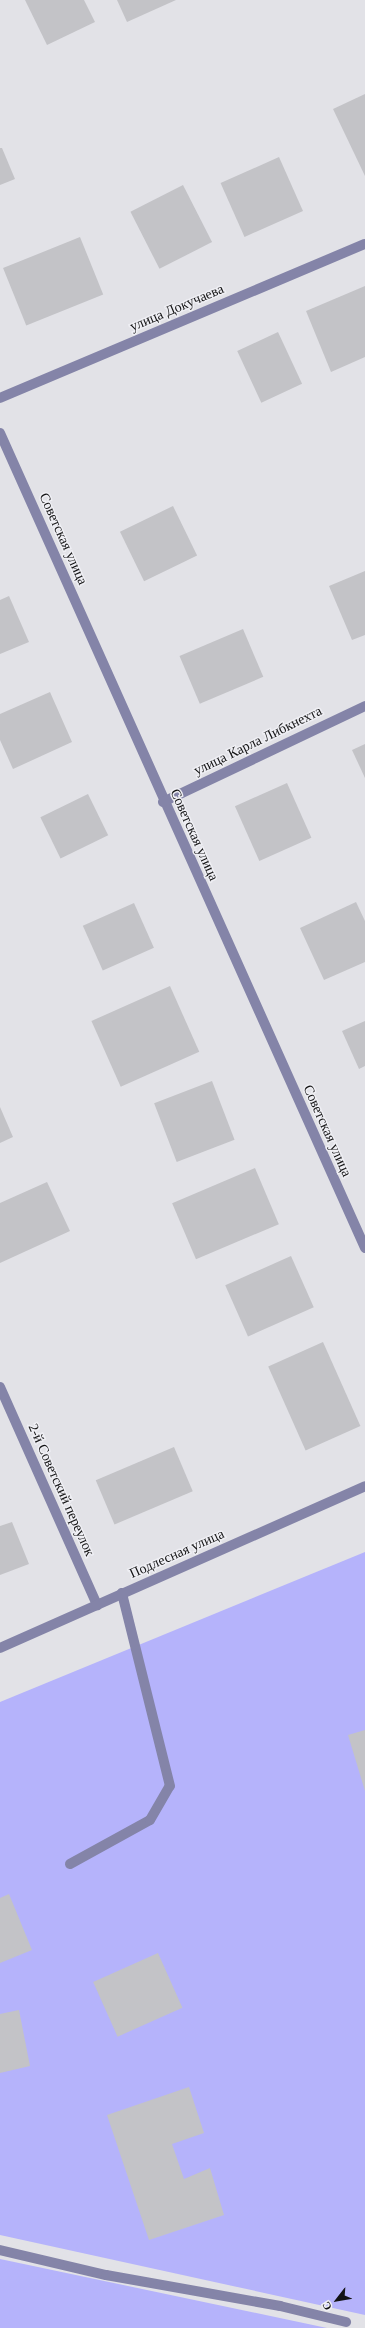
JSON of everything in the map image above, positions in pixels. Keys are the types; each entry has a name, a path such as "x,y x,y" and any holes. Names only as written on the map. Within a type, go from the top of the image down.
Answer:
{"street":[{"name":"улица Докучаева","path":"0,398 365,244"},
{"name":"Советская улица","path":"0,433 365,1248"},
{"name":"улица Карла Либкнехта","path":"164,802 365,706"},
{"name":"2-й Советский переулок","path":"0,1387 97,1605"},
{"name":"Подлесная улица","path":"0,1648 365,1486"},
{"path":"70,1864 150,1820 170,1786 122,1593"},
{"path":"0,2250 106,2275 280,2306 346,2322"}],"shaded area":[{"path":"365,1552 365,2315 0,2235 0,1702"},
{"path":"0,2259 327,2328 0,2328"}],"building":[{"path":"25,0 84,0 95,22 47,45"},
{"path":"117,0 176,0 127,22"},
{"path":"365,94 365,176 333,109"},
{"path":"0,148 2,148 15,179 0,185"},
{"path":"279,157 303,211 245,237 221,183"},
{"path":"183,185 212,242 159,269 130,212"},
{"path":"80,237 103,294 26,326 3,268"},
{"path":"365,286 365,357 331,372 306,311"},
{"path":"278,332 302,384 261,403 237,351"},
{"path":"173,506 197,555 144,581 120,532"},
{"path":"365,571 365,635 352,640 329,586"},
{"path":"9,596 29,642 0,654 0,600"},
{"path":"243,629 263,677 200,704 179,656"},
{"path":"50,692 72,742 13,769 0,740 0,714"},
{"path":"365,744 365,778 352,750"},
{"path":"287,783 311,838 259,861 235,806"},
{"path":"88,794 108,835 61,859 40,817"},
{"path":"356,902 365,921 365,962 324,980 300,928"},
{"path":"134,903 154,948 103,971 83,926"},
{"path":"170,986 199,1052 121,1087 91,1021"},
{"path":"365,1021 365,1066 359,1069 342,1031"},
{"path":"212,1081 235,1140 177,1162 154,1103"},
{"path":"0,1107 13,1137 0,1143"},
{"path":"255,1168 279,1224 196,1259 172,1203"},
{"path":"47,1182 70,1231 0,1263 0,1203"},
{"path":"291,1256 314,1307 248,1336 225,1285"},
{"path":"323,1342 360,1426 306,1450 268,1366"},
{"path":"174,1447 193,1491 115,1524 96,1480"},
{"path":"12,1522 29,1564 0,1575 0,1526"},
{"path":"365,1730 365,1791 348,1735"},
{"path":"9,1894 32,1950 0,1963 0,1898"},
{"path":"158,1953 182,2008 118,2037 93,1982"},
{"path":"19,2010 30,2066 0,2073 0,2014"},
{"path":"189,2087 204,2133 172,2144 184,2179 210,2168 224,2215 149,2240 107,2115"}]}
